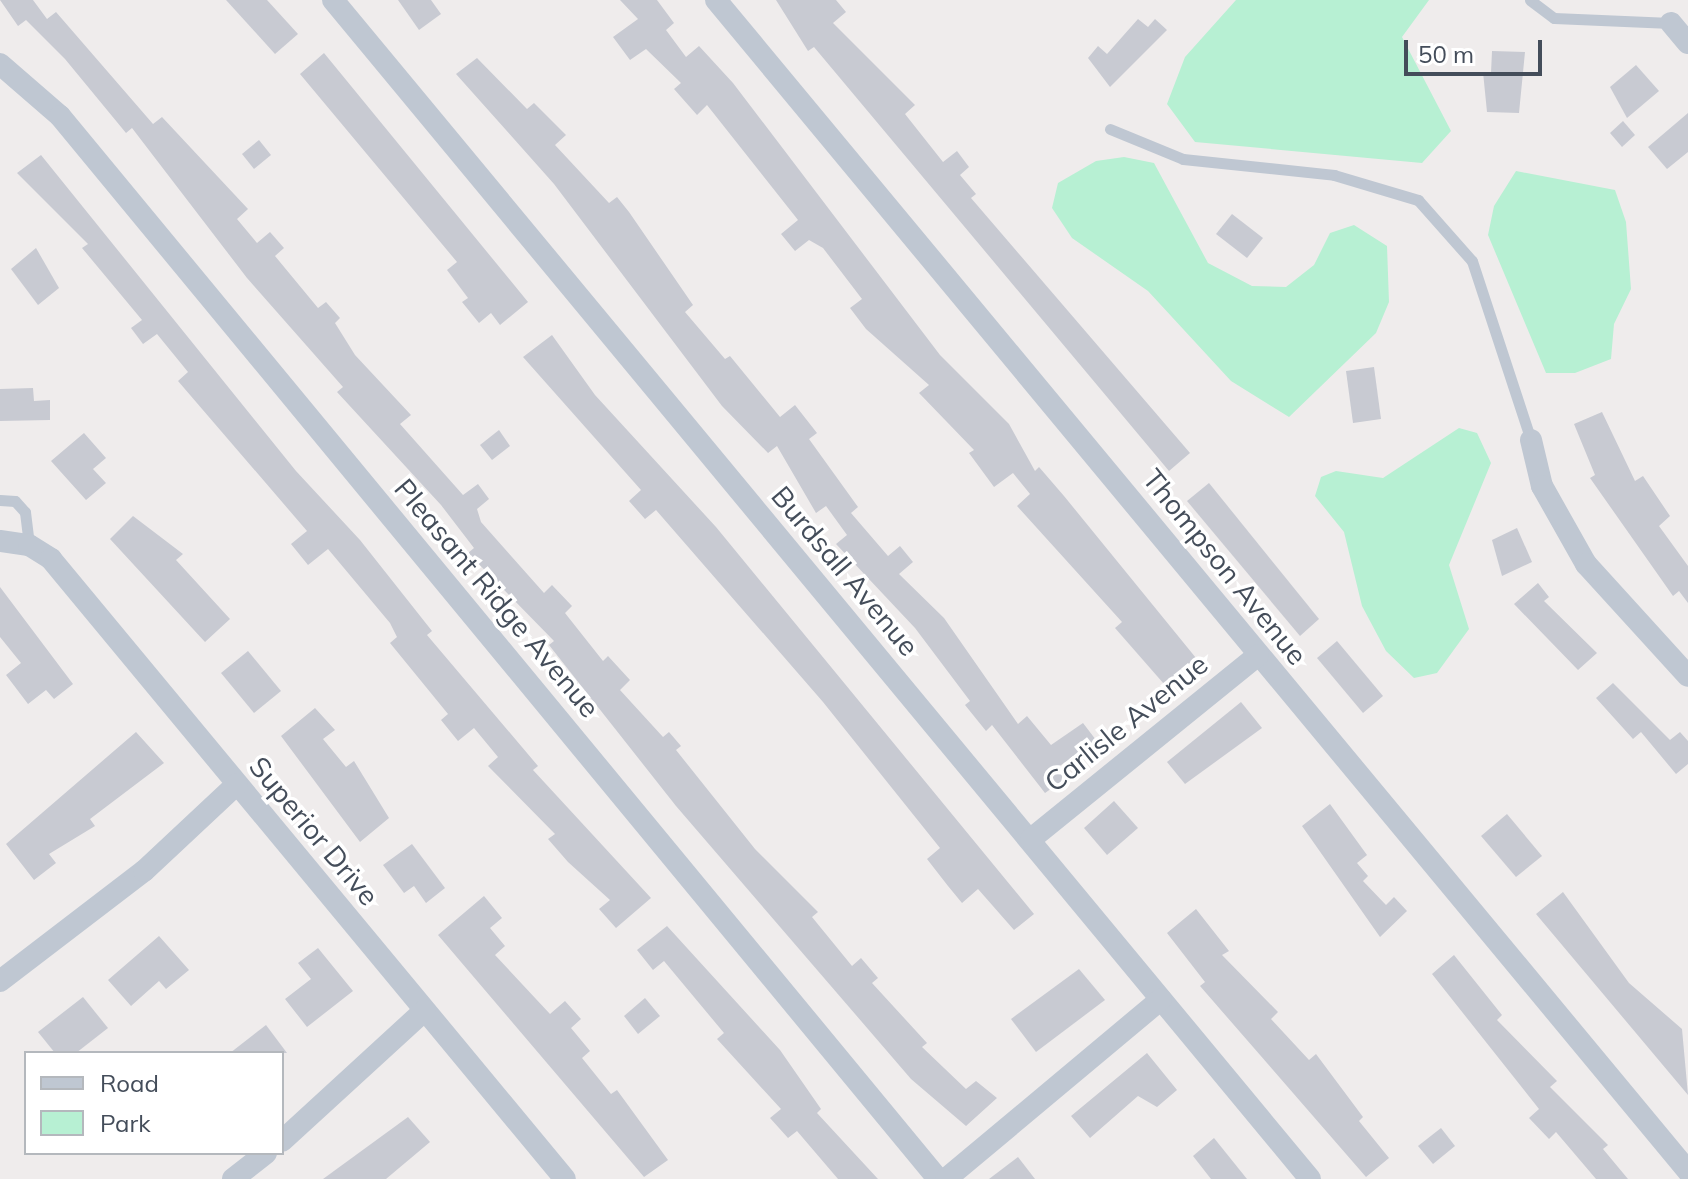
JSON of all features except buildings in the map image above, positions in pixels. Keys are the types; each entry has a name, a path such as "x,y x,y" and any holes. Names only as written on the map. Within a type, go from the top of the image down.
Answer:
{"street":[{"name":"Burdsall Avenue","path":"333,0 1310,1179"},
{"name":"Thompson Avenue","path":"716,0 1688,1171"},
{"path":"1671,23 1688,43"},
{"name":"Pleasant Ridge Avenue","path":"0,64 60,116 938,1179"},
{"path":"1531,440 1542,486 1586,564 1688,676"},
{"name":"Superior Drive","path":"2,541 29,545 51,559 565,1179"},
{"name":"Carlisle Avenue","path":"1031,839 1258,655"},
{"path":"0,981 144,871 237,784"},
{"path":"946,1179 1161,999"},
{"path":"284,1139 424,1011"},
{"path":"233,1179 263,1155"}],"lane":[{"path":"1530,0 1554,18 1671,23"},
{"path":"1110,129 1183,159 1334,175 1418,200 1472,261 1531,440"},
{"path":"0,500 15,501 25,512 29,545"}],"green space":[{"path":"1236,0 1429,0 1402,37 1451,131 1422,163 1195,142 1167,104 1185,57"},
{"path":"1124,157 1154,163 1208,263 1252,286 1286,287 1314,265 1330,233 1354,225 1387,246 1389,302 1376,333 1289,417 1231,381 1148,291 1072,238 1052,208 1058,183 1096,161"},
{"path":"1516,171 1615,190 1626,222 1631,289 1614,324 1611,359 1575,373 1546,373 1488,235 1494,206"},
{"path":"1459,428 1477,433 1491,463 1449,565 1469,629 1437,673 1414,678 1386,651 1362,606 1344,532 1315,496 1321,477 1336,471 1383,478"}]}
